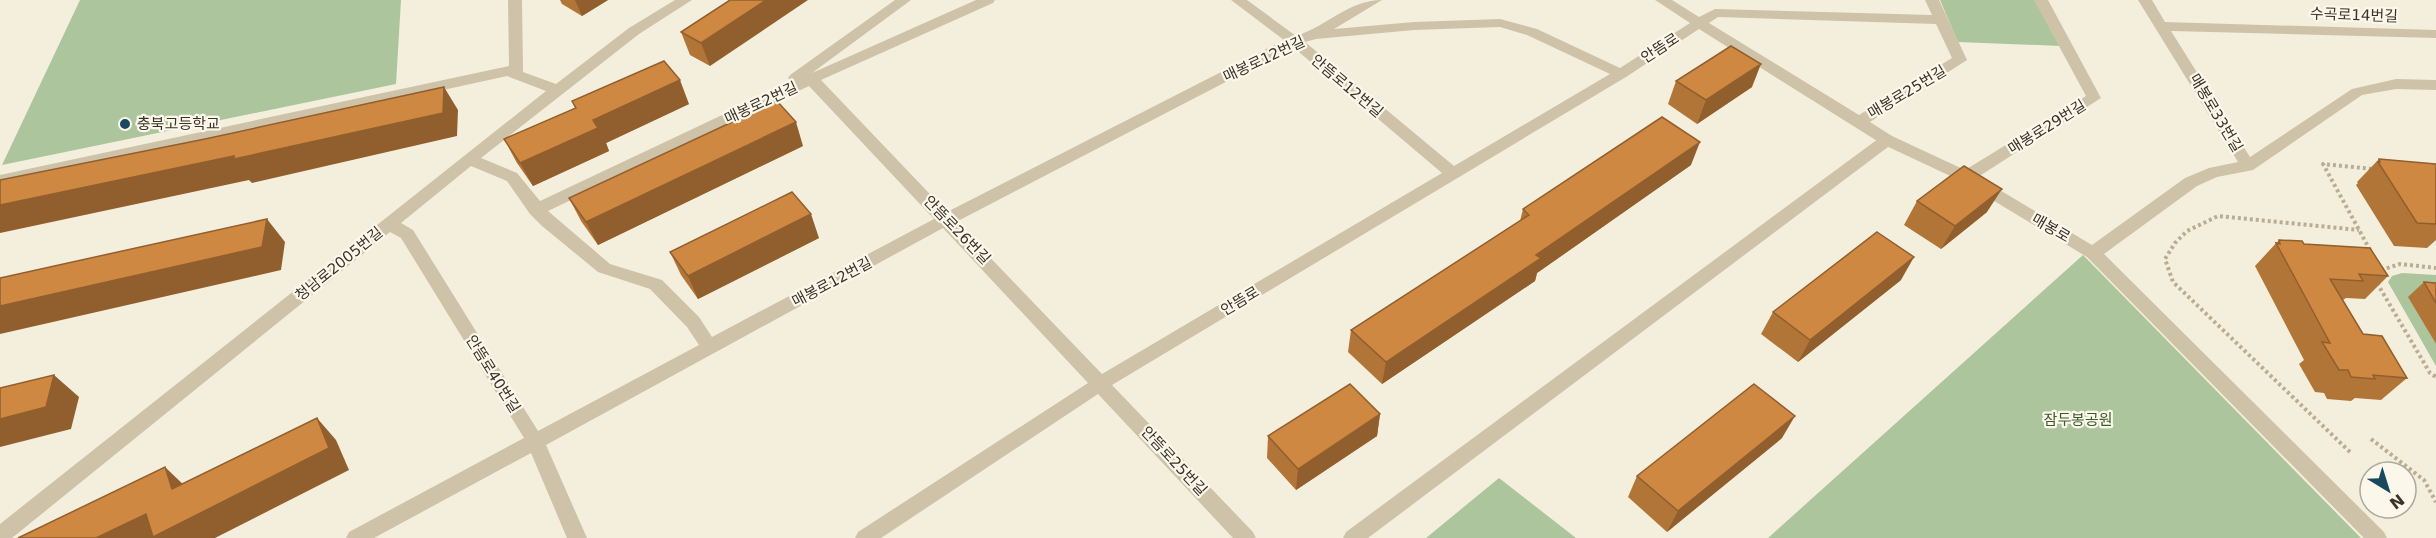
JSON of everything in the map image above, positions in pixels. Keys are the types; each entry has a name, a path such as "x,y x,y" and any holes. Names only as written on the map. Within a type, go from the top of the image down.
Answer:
{"street":[{"path":"515,0 516,75"},
{"name":"청남로2005번길","path":"0,536 557,90 634,31 685,0"},
{"path":"761,103 904,0"},
{"path":"952,0 962,12"},
{"name":"매봉로2번길","path":"536,210 811,79 988,0"},
{"name":"안뜸로12번길","path":"1238,0 1294,41 1453,174"},
{"name":"매봉로12번길","path":"356,538 947,219 1294,41 1313,35 1375,0"},
{"name":"매봉로","path":"1662,0 1887,140 1966,177 2093,253 2376,538"},
{"name":"매봉로25번길","path":"1859,122 1960,60 1932,0"},
{"name":"매봉로29번길","path":"1966,177 2094,98 2041,0"},
{"name":"매봉로33번길","path":"2093,253 2191,182 2214,172 2248,166 2145,0"},
{"name":"안뜸로","path":"865,538 1101,383 1621,74 1715,13 1941,20"},
{"name":"매봉로12번길","path":"1313,35 1414,26 1500,23 1532,32 1621,74"},
{"name":"수곡로14번길","path":"2163,26 2436,34"},
{"path":"0,181 509,72 557,90"},
{"name":"안뜸로26번길","path":"811,79 1101,383"},
{"path":"2248,166 2357,92 2376,85 2418,83 2436,85"},
{"path":"1353,538 1887,140"},
{"path":"469,159 512,177 536,210 604,268 656,284 693,322 710,348"},
{"name":"안뜸로40번길","path":"389,224 407,234 535,441 577,538"},
{"name":"안뜸로25번길","path":"1101,383 1246,538"}],"path":[{"path":"2379,170 2323,164 2381,270 2377,282 2430,373 2436,377"},
{"path":"2350,452 2173,282 2165,259 2173,242 2200,222 2218,216 2359,230"},
{"path":"2381,270 2400,264 2436,268"},
{"path":"2371,439 2424,480 2436,502"}],"green space":[{"name":"충북고등학교","path":"80,0 401,0 396,84 2,165"},
{"path":"1940,0 2037,0 2061,46 1958,42"},
{"name":"잠두봉공원","path":"2083,255 2361,538 1768,538"},
{"path":"2402,273 2436,275 2436,294 2409,297 2436,344 2436,366 2388,282 2392,276"},
{"path":"1499,478 1576,538 1426,538"}],"building":[{"path":"730,0 766,0 701,43 681,32"},
{"path":"1731,46 1761,64 1706,100 1676,81"},
{"path":"664,61 680,80 593,120 598,128 520,163 504,139 576,108 572,101"},
{"path":"444,87 443,113 234,159 234,156 0,205 0,180 205,139"},
{"path":"777,101 796,122 586,222 569,198"},
{"path":"1662,117 1700,142 1536,255 1541,258 1386,362 1351,330 1529,215 1523,209"},
{"path":"2379,159 2436,164 2436,224 2417,223 2378,162 2380,162"},
{"path":"1964,166 2002,189 1955,226 1917,201"},
{"path":"792,192 811,214 688,276 670,252"},
{"path":"267,219 262,247 0,306 0,278"},
{"path":"1877,232 1914,257 1810,340 1773,312"},
{"path":"2279,240 2370,248 2388,276 2359,274 2363,281 2330,279 2363,334 2382,336 2407,378 2373,375 2375,379 2351,377 2348,370 2339,370 2322,342 2330,343 2276,243 2280,244"},
{"path":"2424,282 2436,283 2436,303"},
{"path":"54,375 46,407 0,419 0,388"},
{"path":"1350,384 1380,414 1298,469 1268,436"},
{"path":"1754,384 1795,416 1678,511 1637,476"},
{"path":"317,418 329,448 153,537 146,514 96,538 18,538 165,467 172,489"}],"place":[{"name":"충북고등학교","path":"125,124"}]}
